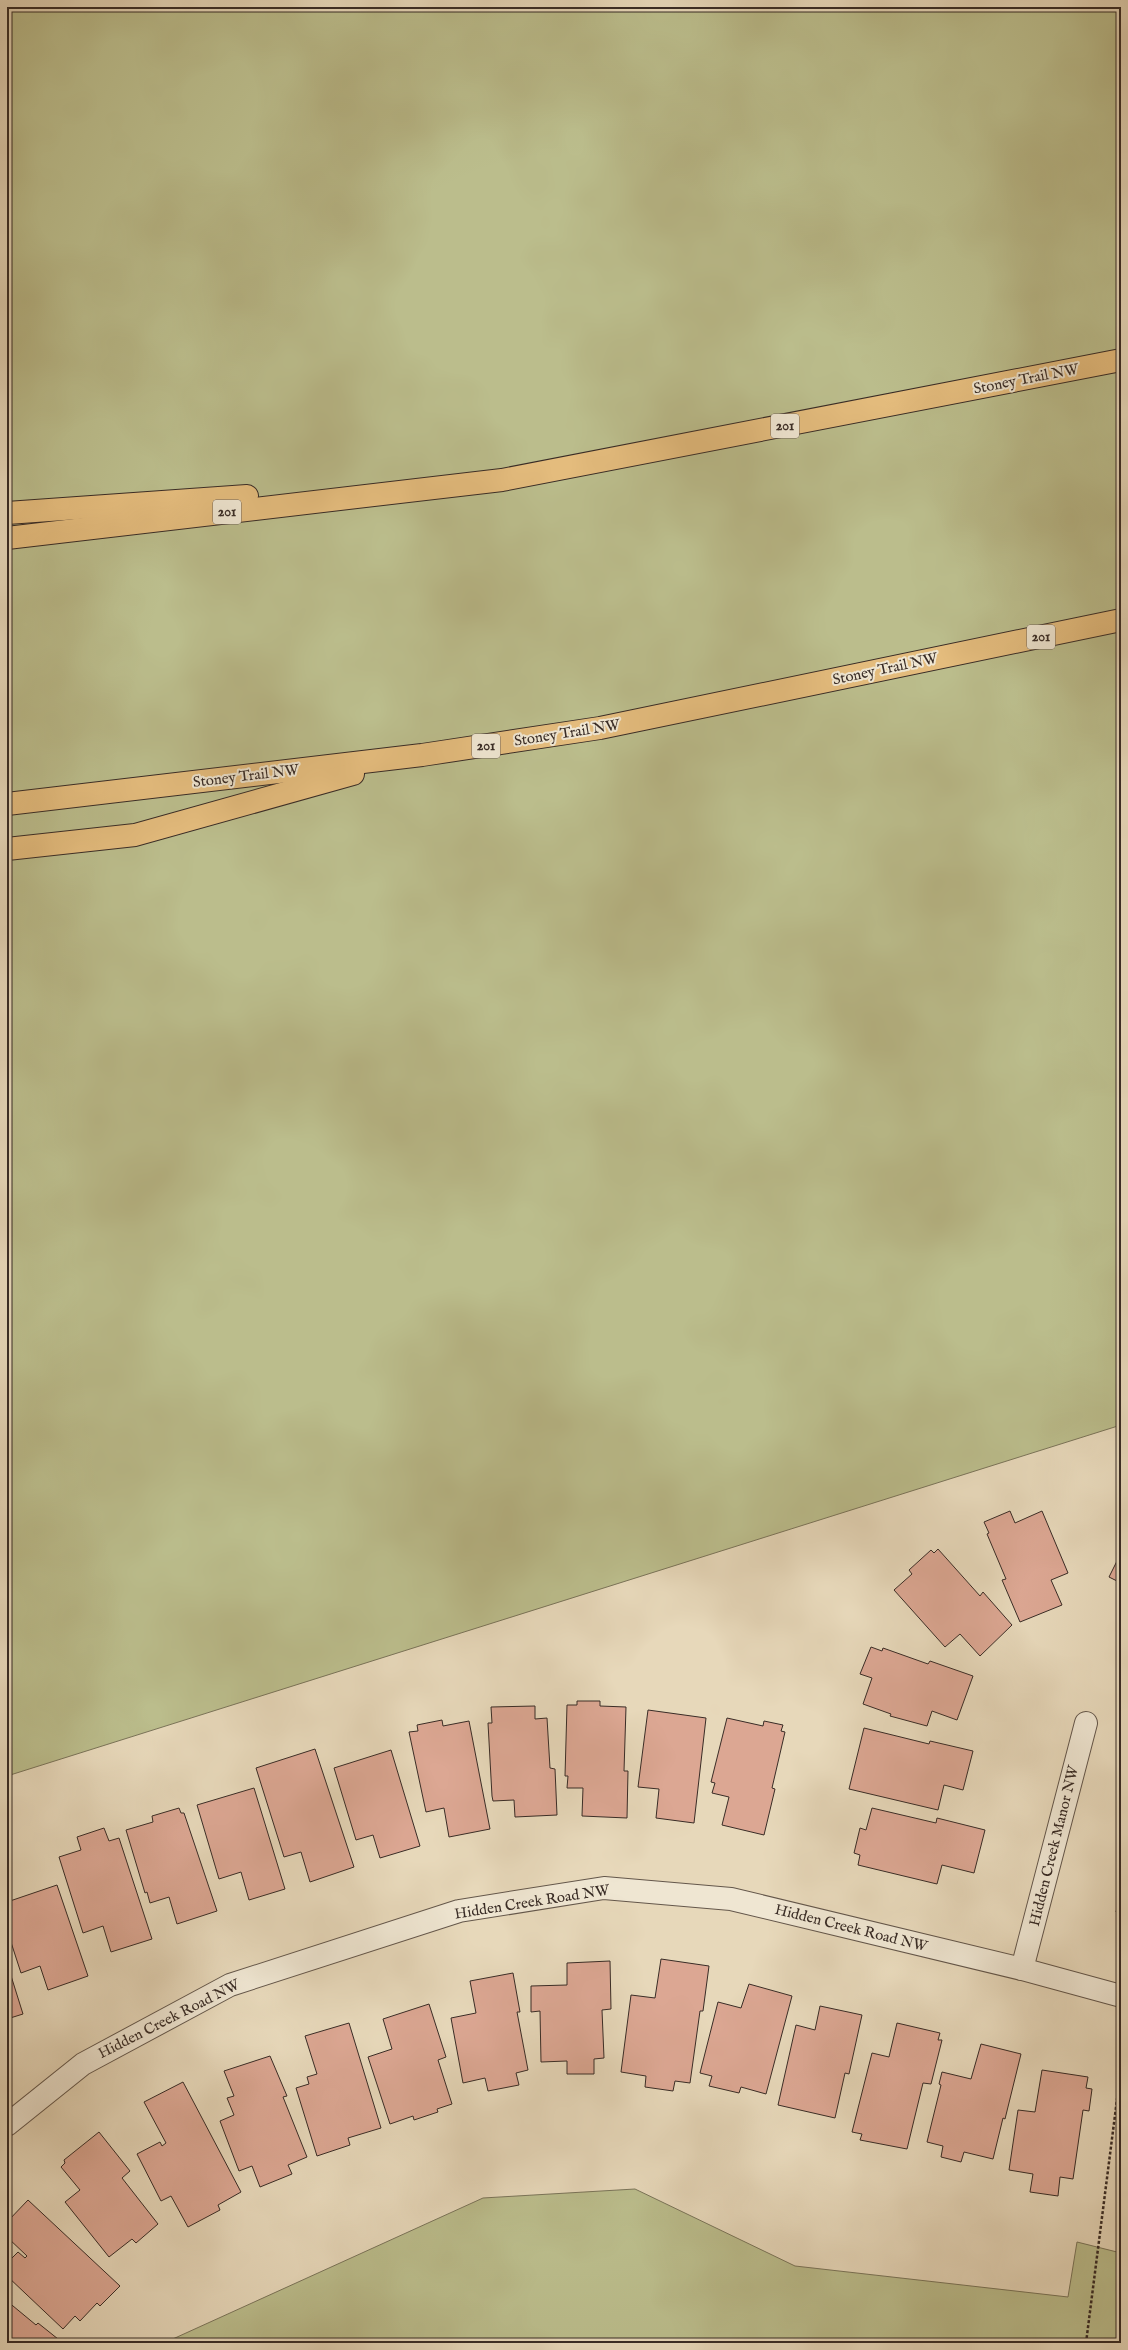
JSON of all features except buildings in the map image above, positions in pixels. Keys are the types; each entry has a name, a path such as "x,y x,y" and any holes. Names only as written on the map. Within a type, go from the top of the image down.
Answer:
{"highway":[{"name":"Stoney Trail NW","path":"7,538 502,480 1121,360"},
{"path":"7,513 263,495 448,486"},
{"name":"Stoney Trail NW","path":"7,804 422,755 600,728 1121,620"},
{"path":"7,849 135,835 422,755"}],"street":[{"name":"Hidden Creek Manor NW","path":"1022,1969 1086,1723"},
{"name":"Hidden Creek Road NW","path":"7,2125 83,2064 230,1985 459,1911 604,1888 731,1899 1022,1969 1121,1996"}],"path":[{"path":"1086,2343 1121,2068"}],"green space":[{"path":"7,7 1121,7 1121,1425 7,1776"},
{"path":"635,2189 795,2266 1068,2297 1077,2242 1121,2253 1121,2343 164,2343 483,2198"}]}
